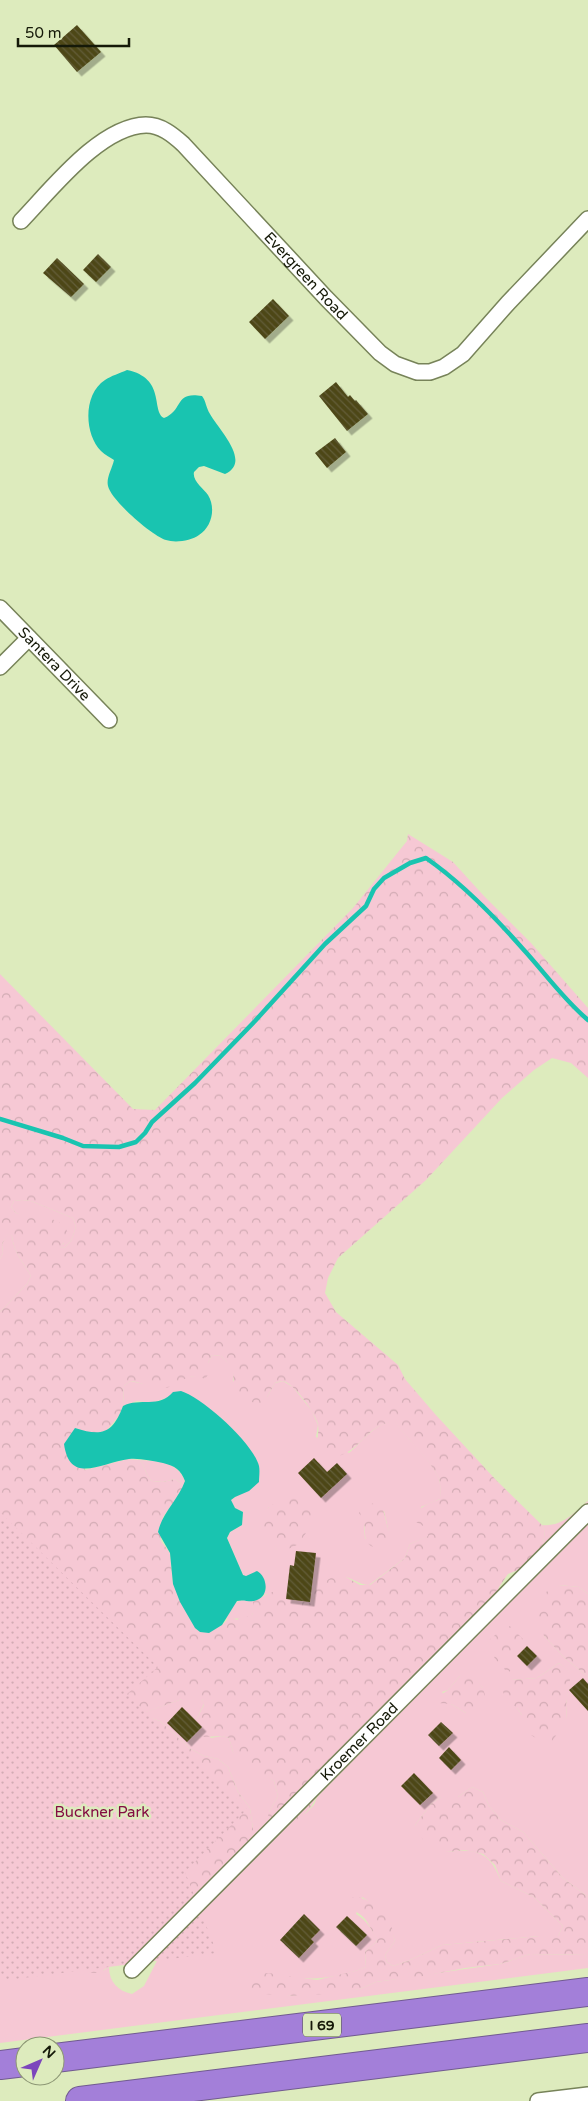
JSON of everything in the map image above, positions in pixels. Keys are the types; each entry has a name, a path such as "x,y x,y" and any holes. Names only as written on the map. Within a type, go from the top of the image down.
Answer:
{"highway":[{"name":"I 69","path":"65,2057 588,1992"},
{"path":"80,2101 588,2038"},
{"path":"0,2065 15,2063"}],"street":[{"name":"Evergreen Road","path":"21,221 75,165 106,139 124,130 147,125 166,130 183,144 326,298 380,353 395,364 417,372 430,372 444,367 463,354 588,219"},
{"name":"Santera Drive","path":"0,608 109,720"},
{"path":"0,666 29,638"},
{"name":"Kroemer Road","path":"132,1970 588,1512"},
{"path":"538,2101 588,2095"}],"green space":[{"path":"408,834 453,862 531,943 588,1008 588,1078 571,1063 552,1058 534,1070 502,1098 426,1180 338,1258 328,1278 325,1293 336,1312 398,1365 405,1379 435,1414 496,1480 542,1525 545,1531 542,1550 523,1568 508,1574 499,1587 497,1597 455,1638 445,1645 441,1653 438,1676 404,1701 317,1793 315,1800 305,1814 290,1823 274,1824 267,1820 269,1812 278,1796 274,1781 237,1758 229,1738 222,1736 204,1737 195,1728 196,1720 204,1705 202,1699 182,1699 146,1712 151,1718 160,1721 189,1748 204,1756 218,1759 228,1767 238,1792 250,1808 253,1835 246,1848 232,1858 157,1933 109,1967 97,1973 73,1972 0,1590 0,1312 27,1284 31,1276 17,1252 12,1236 8,1234 2,1244 3,1253 0,1259 0,974 133,1109 155,1110 353,908 407,841","holes":["14,1201 31,1201 73,1218 76,1227 71,1241 64,1248 60,1247 69,1237 67,1230 62,1224 48,1218 16,1213 11,1207","212,1355 221,1356 233,1369 234,1383 238,1393 246,1400 260,1404 277,1382 283,1381 293,1387 304,1399 316,1419 318,1424 317,1441 325,1458 347,1453 376,1428 395,1422 430,1463 439,1479 440,1499 420,1509 416,1517 416,1522 425,1527 428,1536 410,1544 405,1558 370,1585 360,1585 346,1577 334,1576 302,1595 272,1592 253,1601 251,1617 242,1616 237,1620 230,1617 222,1625 173,1584 170,1553 161,1541 163,1517 184,1485 175,1479 163,1482 152,1481 140,1460 128,1459 85,1470 75,1428 94,1435 107,1430 119,1416 123,1406 124,1386 130,1381 165,1388 192,1377 205,1379 210,1372 208,1363"]},
{"path":"14,1201 31,1201 73,1218 76,1227 71,1241 64,1248 59,1247 64,1243 25,1216 16,1213 11,1207"},
{"path":"8,1233 12,1236 17,1252 31,1276 27,1284 0,1312 0,1259 3,1253 2,1244"},
{"path":"212,1355 221,1356 234,1369 233,1381 267,1397 275,1383 283,1381 293,1387 312,1411 318,1425 316,1437 349,1453 375,1429 388,1422 395,1421 425,1456 439,1479 440,1499 421,1507 429,1536 410,1544 405,1558 369,1585 347,1577 337,1577 302,1595 273,1593 263,1595 266,1588 243,1575 227,1538 230,1532 242,1525 243,1512 235,1508 230,1501 235,1497 255,1457 219,1416 169,1397 152,1403 137,1401 123,1406 124,1386 130,1381 154,1386 175,1384 184,1377 196,1376 208,1363","holes":["269,1507 277,1550 261,1527","384,1511 389,1533 365,1539 364,1523"]},
{"path":"140,1460 161,1462 173,1466 182,1475 185,1481 184,1485 175,1479 163,1482 152,1481"},
{"path":"287,1496 297,1499 304,1504 310,1510 314,1520 299,1544 282,1552 277,1550 263,1534 260,1526 263,1515 271,1505"},
{"path":"588,1501 588,1504 542,1550 545,1531 542,1525 556,1524 562,1521"},
{"path":"374,1503 381,1505 388,1530 392,1537 384,1547 378,1549 367,1542 364,1524 359,1513 362,1507"},
{"name":"Buckner Park","path":"0,1512 158,1667 127,1694 247,1809 185,1872 217,1953 0,1981"},
{"path":"588,1523 588,1594 579,1587 559,1585 544,1636 565,1658 588,1677 588,1897 563,1878 523,1832 501,1820 489,1806 483,1792 472,1787 458,1797 441,1797 432,1803 415,1825 447,1852 474,1852 487,1858 497,1871 501,1881 534,1897 563,1926 558,1936 442,1945 393,1966 387,1962 385,1955 395,1941 390,1926 380,1910 362,1897 356,1914 369,1926 377,1941 365,1952 366,1967 334,1976 302,1978 286,1996 360,1989 376,1982 500,1964 530,1954 588,1955 588,1968 55,2036 15,2036 15,2041 0,2043 0,1590 203,1847 103,1971 109,1967 109,1972 115,1985 122,1991 132,1994 144,1986 161,1953 287,1824 306,1813 314,1805 317,1797","holes":["559,1663 570,1673 566,1705 567,1719 522,1715 517,1708 511,1680 537,1678","470,1674 483,1688 466,1713 451,1704 442,1692 448,1690 460,1676"]},
{"path":"559,1585 579,1587 588,1594 588,1677 565,1658 544,1636 537,1608 546,1592"},
{"path":"243,1600 253,1601 251,1618 226,1619 234,1604"},
{"path":"510,1626 524,1640 514,1652 512,1669 508,1673 495,1659 488,1641 501,1630"},
{"path":"559,1663 571,1673 566,1705 567,1719 551,1743 534,1737 525,1731 522,1715 517,1708 506,1700 502,1689 511,1680 537,1678"},
{"path":"468,1670 483,1688 486,1699 485,1706 478,1712 466,1713 451,1704 438,1703 437,1697 448,1690"},
{"path":"182,1699 202,1699 204,1704 196,1720 211,1738 222,1736 229,1738 233,1752 274,1781 278,1796 269,1812 270,1823 247,1846 253,1829 250,1808 238,1792 228,1767 218,1759 204,1756 189,1748 160,1721 151,1718 145,1712"},
{"path":"472,1787 483,1792 489,1806 501,1820 523,1832 563,1878 588,1897 588,1955 530,1954 500,1964 376,1982 360,1989 331,1994 286,1996 246,1990 246,1981 255,1974 269,1973 317,1980 366,1967 365,1952 377,1941 365,1919 349,1906 353,1897 359,1897 374,1904 389,1921 395,1941 385,1955 387,1962 393,1966 442,1945 558,1936 563,1926 534,1897 501,1881 495,1865 483,1854 465,1850 447,1852 426,1845 415,1825 432,1803 441,1797 458,1797"}],"water":[{"path":"127,370 139,374 147,380 155,394 160,414 164,418 170,415 187,396 202,396 214,421 231,446 235,462 232,469 225,474 204,466 199,467 194,472 196,482 208,495 212,511 207,527 192,539 183,541 166,540 151,532 116,500 108,486 108,477 114,460 104,454 95,444 91,435 88,414 93,395 98,386 105,380"},
{"path":"181,1391 201,1402 226,1422 248,1446 259,1466 259,1482 249,1491 231,1500 235,1508 243,1512 242,1525 230,1532 227,1538 243,1575 246,1576 257,1571 263,1577 266,1586 264,1594 257,1600 237,1601 222,1625 209,1633 200,1632 195,1628 180,1602 173,1584 170,1553 158,1532 163,1519 185,1481 182,1474 167,1464 137,1459 119,1461 98,1467 80,1468 67,1457 64,1444 75,1428 99,1432 111,1427 123,1406 136,1402 156,1402 168,1397 173,1392"}],"building":[{"path":"77,25 101,52 77,72 54,45"},
{"path":"98,254 111,267 96,282 83,270"},
{"path":"57,258 84,284 71,297 43,273"},
{"path":"273,299 289,316 265,339 249,322"},
{"path":"336,382 348,397 350,395 356,400 368,414 347,431 319,396"},
{"path":"335,438 346,452 327,468 315,453"},
{"path":"314,1458 327,1472 337,1463 347,1474 321,1498 298,1473"},
{"path":"296,1551 316,1553 310,1602 286,1599 290,1565 294,1566"},
{"path":"527,1646 537,1656 527,1666 517,1656"},
{"path":"583,1678 588,1684 588,1711 569,1690"},
{"path":"182,1707 202,1727 187,1742 167,1723"},
{"path":"441,1722 453,1733 439,1746 428,1735"},
{"path":"449,1747 461,1760 451,1770 439,1758"},
{"path":"414,1773 433,1793 420,1805 401,1786"},
{"path":"304,1914 320,1930 311,1939 314,1942 299,1958 280,1940"},
{"path":"347,1916 367,1935 356,1946 336,1927"}],"waterway":[{"path":"0,1119 83,1146 119,1147 136,1142 152,1122 195,1083 255,1021 325,944 366,906 374,889 384,878 410,863 426,858 465,889 489,912 562,995 588,1020"}]}
